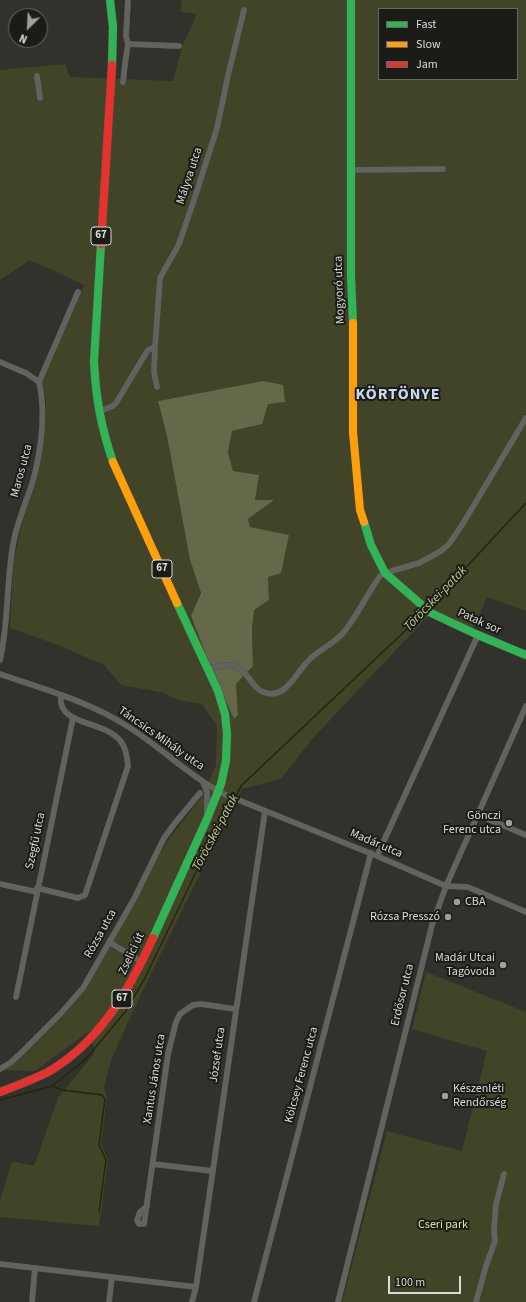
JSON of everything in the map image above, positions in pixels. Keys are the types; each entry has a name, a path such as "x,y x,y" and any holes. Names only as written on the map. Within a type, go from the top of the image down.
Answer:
{"main road":[{"name":"67","path":"110,0 113,27 113,52 94,362 95,390 98,412 106,442 116,469 218,691 225,714 227,743 222,793 207,819"},
{"name":"Mogyoró utca","path":"351,0 350,82 352,170 351,276 353,326 353,432 360,510 371,545 385,574"},
{"name":"Patak sor","path":"385,574 431,613 526,655"},
{"name":"Zselici út","path":"0,1092 26,1083 51,1070 71,1056 93,1037 105,1023 132,983 207,819"}],"street":[{"path":"123,82 128,44 126,36 128,0"},
{"name":"Mályva utca","path":"157,387 154,372 160,278 179,244 196,194 216,128 244,10"},
{"path":"128,44 179,46"},
{"path":"37,76 40,98"},
{"path":"352,170 443,169"},
{"path":"0,362 26,373 40,382 78,292"},
{"path":"98,412 113,406 116,403 148,350 155,347"},
{"name":"Maros utca","path":"0,660 5,640 10,563 13,544 35,473 43,431 43,397 40,382"},
{"path":"208,669 228,664 237,667 244,672 254,685 261,690 267,693 281,692 287,687 309,660 344,632 364,604 380,576 419,563 441,551 449,544 526,418"},
{"name":"Kölcsey Ferenc utca","path":"254,1302 374,854 478,635"},
{"name":"Táncsics Mihály utca","path":"0,674 92,707 127,726 203,782 222,793"},
{"path":"0,884 78,898 85,895 128,766 127,755 123,744 113,734 98,726 73,718 65,712 62,708 61,695"},
{"name":"Erdősor utca","path":"338,1302 432,925 446,886 526,706"},
{"name":"Szegfű utca","path":"16,997 73,718"},
{"path":"203,782 208,800 207,819"},
{"name":"Rózsa utca","path":"0,1069 10,1063 75,998 93,971 134,899 164,838 200,793"},
{"name":"Madár utca","path":"222,793 374,854 446,886 467,887 526,912"},
{"name":"József utca","path":"192,1302 196,1287 235,1009 265,810"},
{"path":"478,815 526,835"},
{"path":"109,942 142,962"},
{"name":"Xantus János utca","path":"147,1206 168,1054 176,1022 180,1014 192,1005 201,1004 235,1009"},
{"path":"153,1164 212,1171"},
{"path":"476,1302 495,1241 494,1230 496,1204 504,1174"},
{"path":"0,1264 196,1287"},
{"path":"32,1302 35,1268"},
{"path":"109,1302 112,1277"}],"green space":[{"path":"182,0 526,0 526,611 487,597 470,636 428,616 313,738 281,779 242,789 142,992 111,1060 104,1088 107,1097 101,1144 108,1160 99,1226 0,1217 0,1201 12,1161 34,1166 58,1098 94,1054 91,1030 35,1071 0,1070 47,1026 81,987 167,842 202,796 216,765 217,726 202,704 179,700 161,692 121,685 104,665 55,644 10,628 13,563 23,519 37,474 45,431 46,399 41,382 84,285 30,260 0,280 0,70 65,64 70,77 173,81 182,46 197,14 180,12","holes":["263,381 261,424 232,431 228,452 233,471 255,500 274,500 248,519 250,527 288,535 268,577 269,600 254,610 252,629 253,666 236,684 238,715 234,719 212,671 191,617 201,593 190,560 167,436 158,401"]},
{"path":"263,381 283,385 285,402 268,404 262,424 232,431 228,452 233,471 259,475 255,500 274,500 248,519 250,527 289,535 281,573 268,577 269,600 254,610 252,629 253,666 236,684 238,715 234,719 212,671 191,616 201,593 190,560 167,436 158,401"},
{"name":"Cseri park","path":"426,972 526,1012 526,1302 342,1302 387,1131 462,1151 487,1051 412,1029"}],"waterway":[{"name":"Töröcskei-patak","path":"429,607 526,503"},
{"name":"Töröcskei-patak","path":"235,797 242,785 425,612"},
{"name":"Töröcskei-patak","path":"0,1100 52,1086 85,1060 125,1012 145,978 225,812 233,800"},
{"path":"52,1086 62,1090 102,1095 105,1099 99,1145 106,1160 99,1212"}],"traffic: fast":[{"path":"110,0 113,27 112,65"},
{"path":"351,0 351,276 353,323"},
{"path":"101,244 94,362 100,413 105,437 113,462"},
{"path":"364,522 371,545 385,573 431,613 526,655"},
{"path":"153,938 207,819 221,784 226,761 227,734 225,714 218,691 177,603"}],"traffic: slow":[{"path":"353,323 353,432 360,510 364,522"},
{"path":"113,462 177,603"}],"traffic: jam":[{"path":"101,244 112,65"},
{"path":"0,1092 48,1072 83,1046 98,1030 123,995 134,977 153,938"}],"place":[{"name":"Gönczi Ferenc utca","path":"509,823"},
{"name":"CBA","path":"457,902"},
{"name":"Rózsa Presszó","path":"448,917"},
{"name":"Madár Utcai Tagóvoda","path":"503,965"},
{"name":"Készenléti Rendőrség","path":"445,1096"}],"district":[{"name":"KÖRTÖNYE","path":"398,395"}]}
